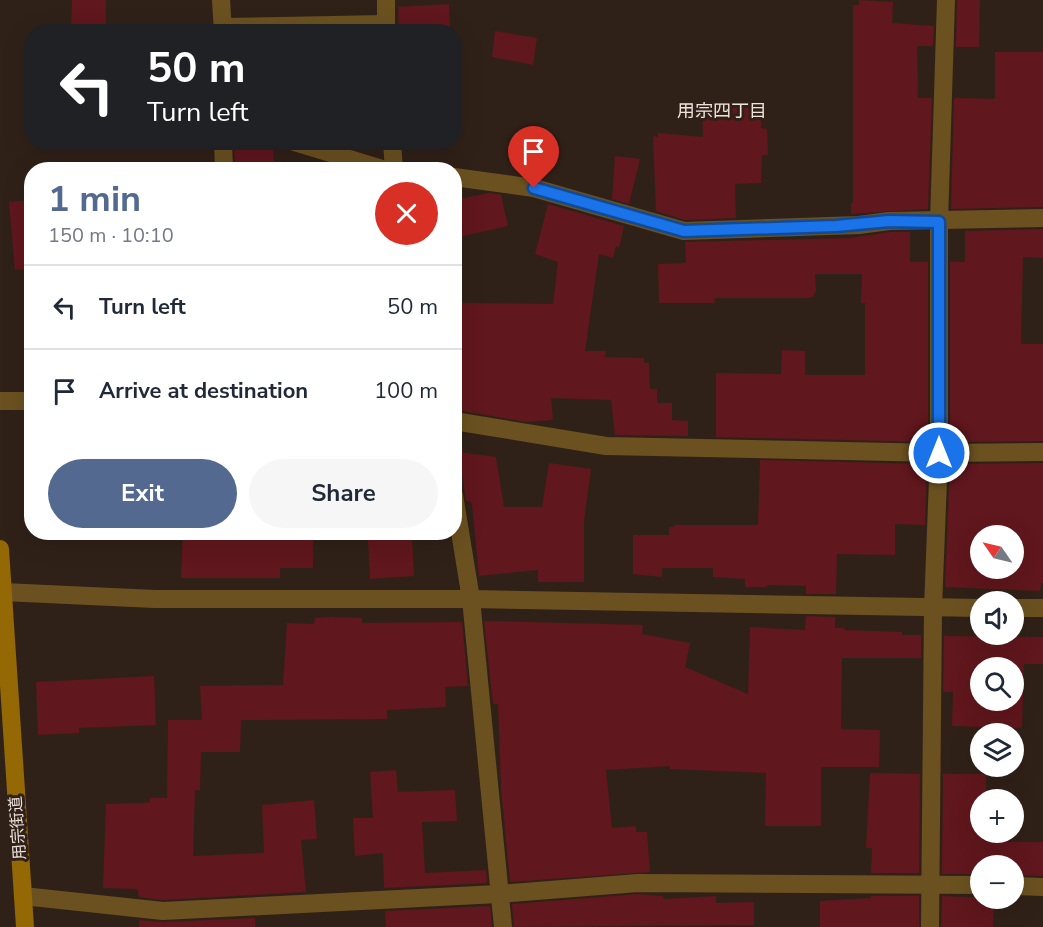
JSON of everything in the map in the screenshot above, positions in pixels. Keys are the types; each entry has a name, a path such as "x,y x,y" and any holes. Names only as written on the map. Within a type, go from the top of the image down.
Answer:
{"main road":[{"name":"用宗街道","path":"0,549 1,592 26,927"}],"street":[{"path":"221,0 222,24"},
{"path":"386,0 386,24"},
{"path":"930,927 933,608 939,453 939,222 946,0"},
{"path":"320,150 360,162"},
{"path":"462,178 534,188 684,231 836,226 889,221 1043,219"},
{"path":"0,401 24,401"},
{"path":"462,422 606,446 939,453 1043,452"},
{"path":"461,540 471,599 503,927"},
{"path":"1,592 155,599 471,599 970,608"},
{"path":"1024,608 1043,608"},
{"path":"23,896 163,911 498,894 638,883 970,885"},
{"path":"1024,886 1043,887"}],"building":[{"path":"72,0 106,0 106,24 71,24"},
{"path":"859,0 893,2 892,23 934,26 933,46 917,46 918,98 932,98 928,209 851,214 851,203 853,203 853,5 859,5"},
{"path":"957,0 980,0 979,47 956,47"},
{"path":"449,4 450,24 399,24 398,7"},
{"path":"495,31 537,38 533,65 492,57"},
{"path":"995,52 1043,52 1043,207 951,209 954,98 995,99"},
{"path":"702,106 761,107 761,128 767,129 768,155 762,155 761,183 735,184 736,218 685,220 656,211 653,136 658,137 658,133 703,137"},
{"path":"234,150 273,150 274,162 235,162"},
{"path":"615,156 640,159 629,204 612,199"},
{"path":"489,193 501,195 508,226 462,236 462,198"},
{"path":"24,201 24,269 15,270 9,202"},
{"path":"548,204 624,226 619,248 616,246 613,258 599,254 585,351 606,351 605,357 644,358 644,363 649,363 650,389 657,389 657,403 672,403 672,420 688,421 688,436 615,435 611,400 551,398 553,420 527,422 462,411 462,303 553,304 558,262 535,254"},
{"path":"1043,229 1043,258 1023,257 1021,344 1043,344 1043,441 950,442 950,262 965,262 965,231"},
{"path":"890,232 910,232 910,262 928,262 928,442 716,437 716,373 781,374 782,350 805,351 805,375 865,375 865,303 861,303 862,274 815,274 816,290 813,297 806,298 714,298 715,303 659,303 658,264 686,263 685,242 850,238"},
{"path":"462,452 496,457 504,507 542,507 549,463 591,469 584,521 584,582 538,582 538,570 479,576 472,504 466,501"},
{"path":"760,460 927,464 925,525 895,524 895,555 837,554 836,594 806,594 806,586 745,587 745,579 713,577 713,568 662,568 662,577 633,574 633,535 669,535 669,527 674,527 674,525 758,525"},
{"path":"1043,463 1043,583 1041,583 1040,591 945,587 950,464"},
{"path":"183,540 313,540 313,568 280,568 280,578 181,578"},
{"path":"368,540 412,540 414,576 370,579"},
{"path":"806,616 835,617 835,628 845,628 844,630 921,635 921,658 842,658 841,729 880,730 879,767 821,767 821,826 765,826 766,773 670,769 670,766 606,770 612,828 636,826 636,832 647,832 650,872 510,882 501,788 498,704 493,704 484,621 643,625 642,634 690,643 685,667 748,694 750,627 805,630"},
{"path":"315,618 362,618 362,623 462,622 468,686 445,687 446,707 387,710 387,719 241,720 240,752 201,752 200,790 195,790 193,856 264,853 262,805 314,800 317,839 301,840 306,892 163,900 139,897 137,889 103,888 106,804 144,803 150,802 150,798 167,798 168,720 202,720 200,686 283,685 287,623 314,624"},
{"path":"944,636 970,636 970,645 1024,645 1024,637 1043,637 1043,664 1024,664 1024,657 970,657 970,711 1023,711 1022,723 970,723 970,727 952,726 953,692 943,692"},
{"path":"154,676 156,725 79,728 79,733 38,735 36,682"},
{"path":"396,770 398,792 455,790 457,821 422,822 425,873 486,870 487,883 384,888 383,853 355,856 353,818 373,818 370,772"},
{"path":"870,773 920,774 919,873 871,873 872,848 866,848"},
{"path":"943,774 970,774 970,777 986,777 986,789 970,789 970,843 1043,842 1043,876 1024,875 1024,855 970,855 970,874 942,874"},
{"path":"638,894 663,896 664,899 716,896 716,903 754,902 754,925 514,927 512,904"},
{"path":"871,896 919,896 919,927 820,927 820,901 871,898"},
{"path":"942,896 970,897 970,909 994,909 993,927 941,927"},
{"path":"490,906 492,927 386,927 385,911"},
{"path":"255,918 255,927 139,927 139,920 163,922"}],"district":[{"name":"用宗四丁目","path":"722,111"}],"route":[{"path":"534,188 684,231 859,225 889,221 939,222 939,453"}]}
